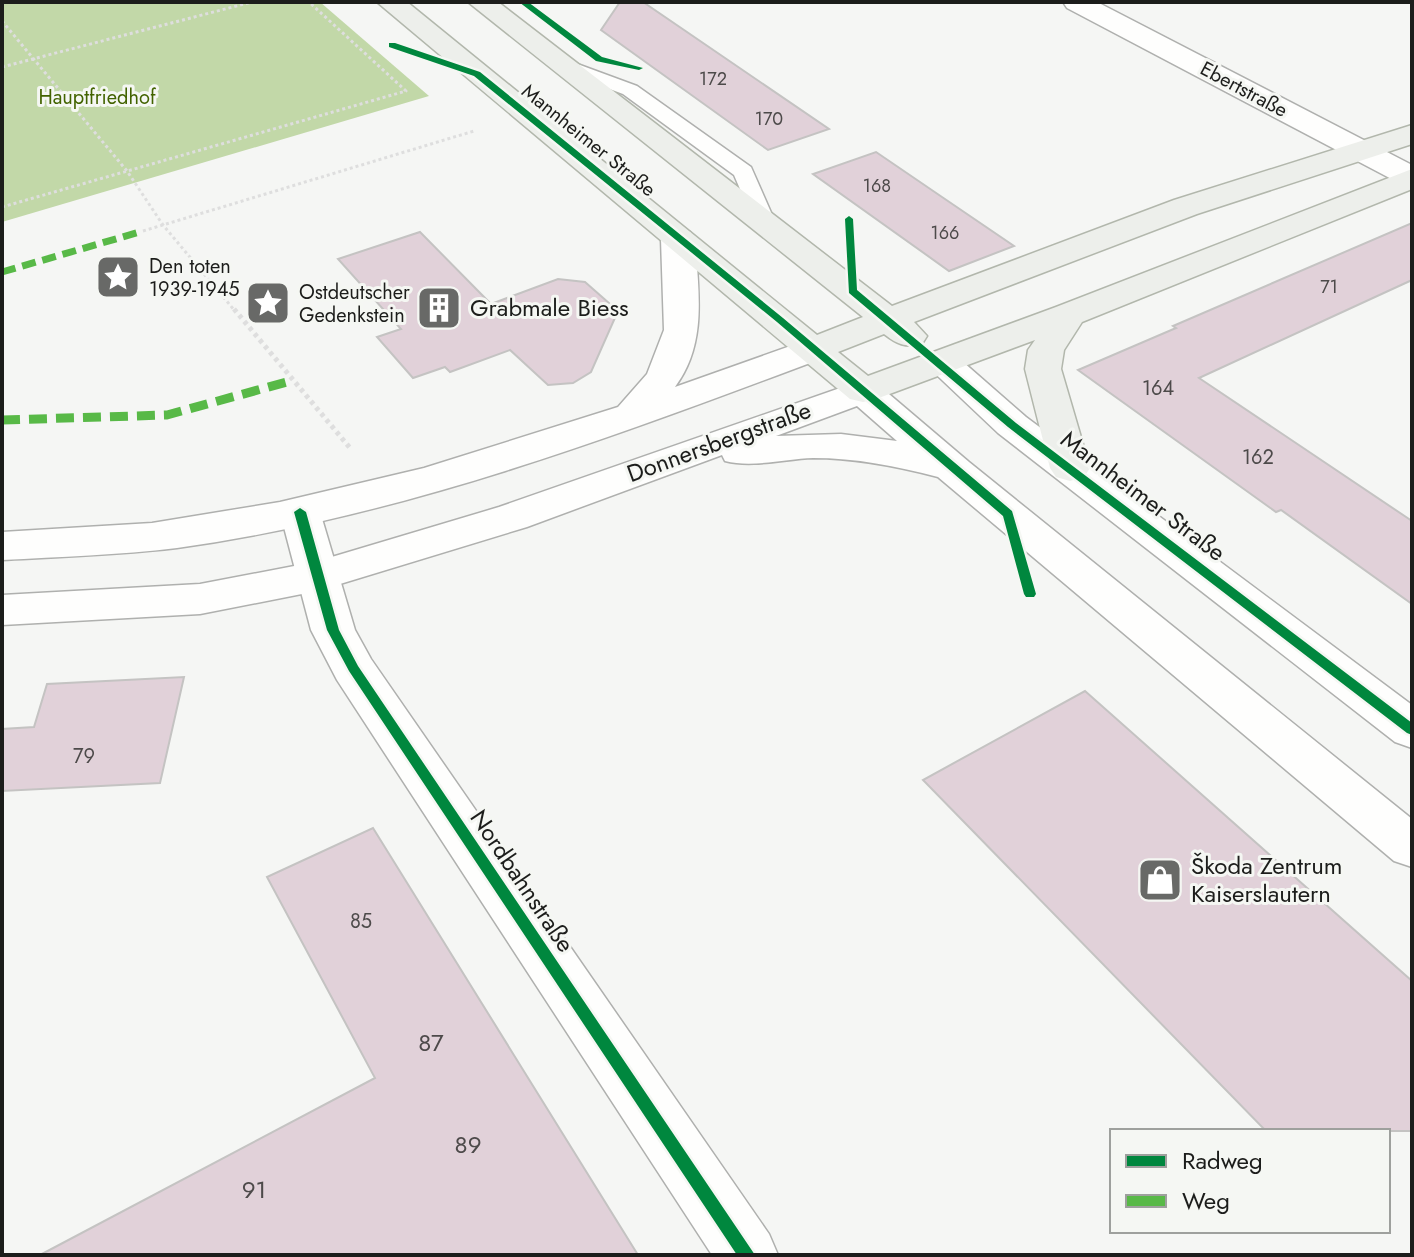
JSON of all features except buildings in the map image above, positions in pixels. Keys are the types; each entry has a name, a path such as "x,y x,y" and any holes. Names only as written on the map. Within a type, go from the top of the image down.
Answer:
{"main road":[{"name":"Mannheimer Straße","path":"390,2 1412,847"},
{"name":"Mannheimer Straße","path":"481,2 890,320 1012,425 1412,730"},
{"name":"Ebertstraße","path":"1076,2 1412,178"},
{"path":"2,546 111,541 201,530 300,512 385,491 630,417 1155,219 1357,149 1412,134"},
{"name":"Donnersbergstraße","path":"2,610 200,599 317,576 425,546 942,363 1412,178"},
{"path":"630,417 664,377 682,330 678,239"},
{"path":"1069,315 1046,350 1043,369 1070,468"},
{"path":"666,462 777,446 808,446 884,451 920,458 955,471"},
{"name":"Nordbahnstraße","path":"300,512 333,630 353,668 747,1255"}],"path":[{"path":"2,67 252,2"},
{"path":"2,207 406,91 309,2"},
{"path":"2,21 127,171 163,225 385,491"},
{"path":"143,231 476,131"}],"green space":[{"name":"Hauptfriedhof","path":"2,2 320,2 429,96 2,222"}],"marked path":[{"path":"2,272 143,231"},
{"path":"2,420 167,415 294,380"}],"cycle path":[{"path":"523,2 599,59 639,68"},
{"path":"392,45 477,74 780,320 1008,514 1030,594"},
{"path":"849,219 852,291 1012,425 1412,730"},
{"path":"300,512 333,630 353,668 747,1255"}],"place":[{"name":"Den toten 1939-1945","path":"118,277"},
{"name":"Ostdeutscher Gedenkstein","path":"268,303"},
{"name":"Grabmale Biess","path":"439,308"},
{"name":"Škoda Zentrum Kaiserslautern","path":"1160,880"}]}
